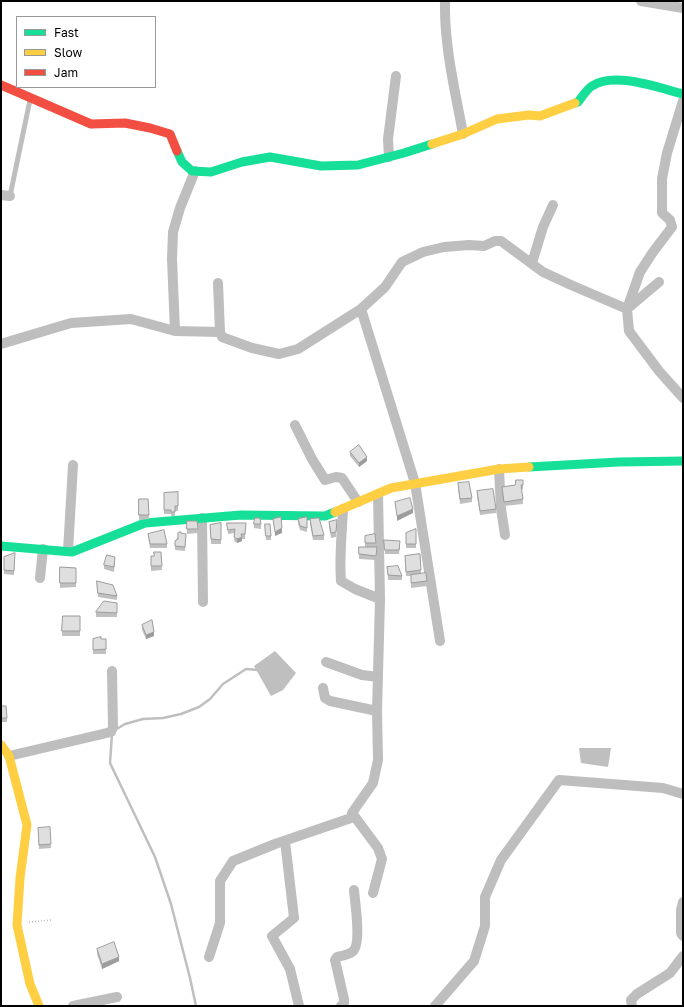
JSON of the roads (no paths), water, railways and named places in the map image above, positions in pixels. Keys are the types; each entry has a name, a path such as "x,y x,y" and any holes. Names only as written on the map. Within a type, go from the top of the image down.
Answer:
{"street":[{"path":"445,1 447,43 463,134"},
{"path":"641,1 683,8"},
{"path":"389,157 388,139 396,76"},
{"path":"1,85 30,99 91,124 125,123 170,134 182,162 192,171 211,172 242,162 270,157 321,166 358,165 463,134 496,119 529,115 540,116 578,102 592,86 606,80 640,82 683,94"},
{"path":"683,100 667,153 662,179 662,213 670,220 672,227 640,272 627,310 629,331 659,371 683,398"},
{"path":"175,331 172,258 173,232 180,208 195,171"},
{"path":"532,263 543,227 554,205"},
{"path":"218,283 220,332 222,337 252,348 279,354 298,349 361,309 385,287 402,262 423,252 444,247 469,245 484,246 495,241 502,241 543,272 627,310"},
{"path":"627,310 659,282"},
{"path":"361,309 415,483 440,641"},
{"path":"1,344 71,322 131,318 175,331 220,332"},
{"path":"295,425 325,480 336,477 342,478 358,502"},
{"path":"1,546 72,552 145,523 241,515 325,516 391,488 498,469 619,462 683,461"},
{"path":"68,551 73,465"},
{"path":"498,469 501,509 506,535"},
{"path":"373,893 382,859 378,848 352,813 373,783 378,760 377,711 380,599 378,494"},
{"path":"343,509 340,561 341,581 355,589 380,599"},
{"path":"202,518 203,602"},
{"path":"40,578 43,549"},
{"path":"326,662 362,675 378,677"},
{"path":"9,756 111,732 113,727 112,671"},
{"path":"323,688 325,698 330,701 377,711"},
{"path":"1,745 9,756 27,825 20,878 17,923 30,984 39,1006"},
{"path":"435,1006 474,961 485,926 485,897 501,860 559,780 663,788 683,794"},
{"path":"209,957 220,923 220,881 233,861 354,817"},
{"path":"285,841 294,918 272,936 290,968 299,1006"},
{"path":"341,1006 344,1004 344,999 335,960 336,957 352,952 355,948 358,930 354,890"},
{"path":"683,902 681,910 680,933 683,936"},
{"path":"632,1006 632,1000 637,994 670,973 683,956"},
{"path":"73,1006 118,997"}],"lane":[{"path":"5,196 30,99"}],"waterway":[{"path":"115,730 125,724 143,719 163,718 181,714 199,707 210,699 223,684 246,669 258,670"},
{"path":"112,734 110,763 155,857 171,904 196,1006"}]}
